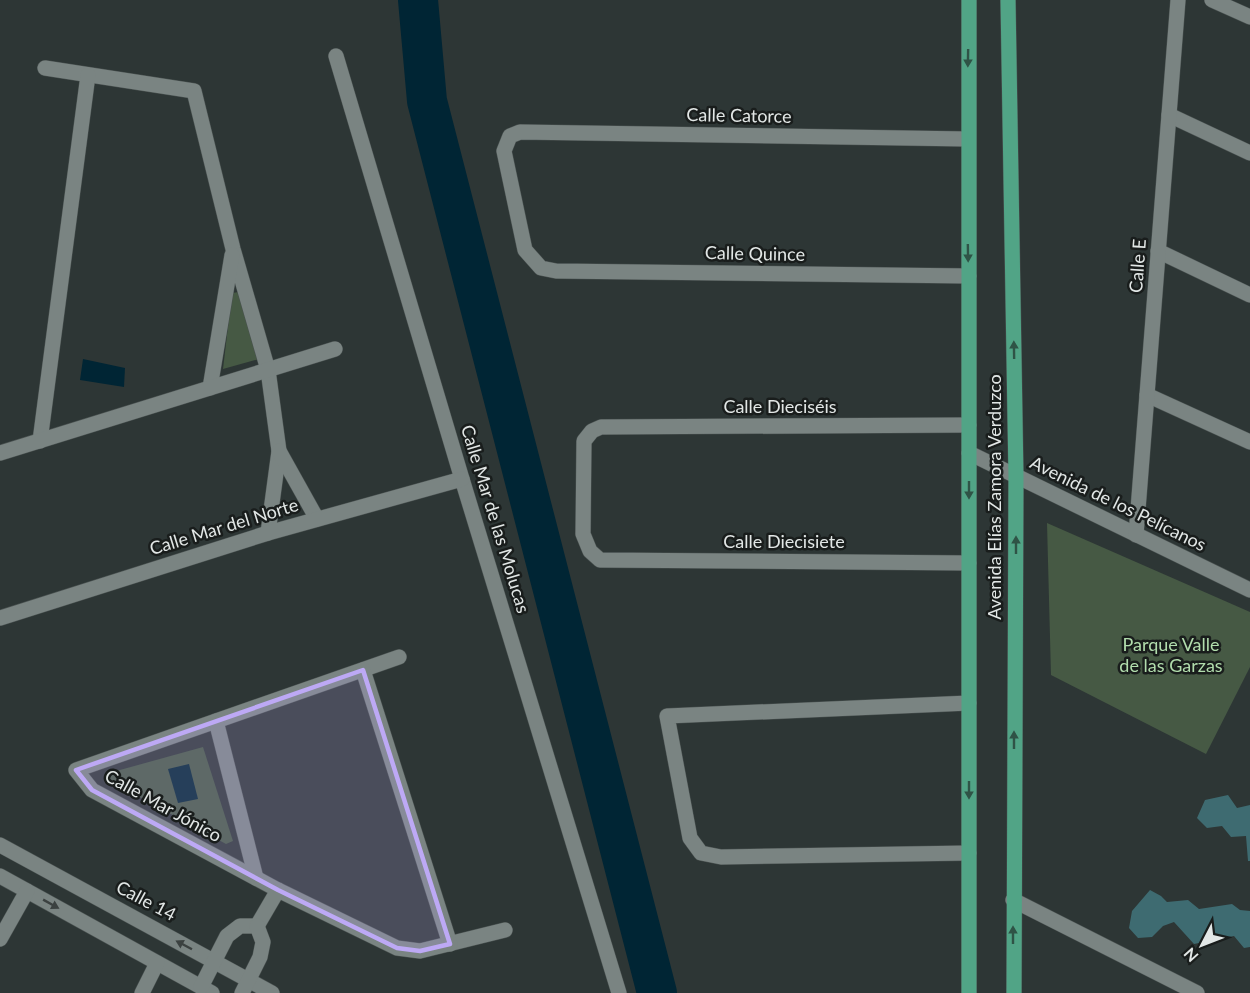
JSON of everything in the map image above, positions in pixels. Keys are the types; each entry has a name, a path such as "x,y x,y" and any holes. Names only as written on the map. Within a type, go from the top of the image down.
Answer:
{"main road":[{"name":"Avenida Elías Zamora Verduzco","path":"969,0 967,139 969,993"},
{"name":"Avenida Elías Zamora Verduzco","path":"1008,0 1016,477 1014,993"}],"street":[{"name":"Calle E","path":"1136,535 1178,0"},
{"path":"1212,0 1250,17"},
{"name":"Calle Mar de las Molucas","path":"336,56 619,993"},
{"path":"45,68 194,91 233,249 268,370 279,451 268,533"},
{"path":"40,441 88,75"},
{"path":"1169,116 1250,153"},
{"name":"Calle Catorce","path":"541,268 525,250 504,151 510,136 520,132 967,139"},
{"path":"210,388 233,249"},
{"path":"1158,251 1250,295"},
{"name":"Calle Quince","path":"541,268 556,271 969,276"},
{"path":"0,453 335,349"},
{"path":"1147,395 1250,442"},
{"name":"Calle Dieciséis","path":"600,560 590,551 583,534 584,441 592,431 601,427 969,426"},
{"path":"279,451 317,519"},
{"name":"Avenida de los Pelícanos","path":"969,453 1250,590"},
{"name":"Calle Mar del Norte","path":"0,618 268,533 462,479"},
{"name":"Calle Diecisiete","path":"600,560 969,562"},
{"name":"Calle Mar Jónico","path":"399,657 76,770 92,790 278,890 397,948 420,951 505,930"},
{"path":"363,670 450,944"},
{"path":"969,703 667,716 690,838 701,853 720,857 969,853"},
{"path":"216,721 256,878"},
{"name":"Calle 14","path":"0,845 215,961 245,986 272,993"},
{"path":"0,876 206,990 215,961 227,936 240,926 257,926"},
{"path":"257,926 278,890"},
{"path":"0,939 27,891"},
{"path":"1013,900 1180,988 1197,993"},
{"path":"245,986 260,957 263,942 257,926"},
{"path":"142,993 157,963"}],"highlighted area":[{"path":"363,670 450,944 420,951 397,948 278,890 92,790 76,770"}],"green space":[{"path":"239,292 259,359 223,369 232,293"},
{"name":"Parque Valle de las Garzas","path":"1047,523 1250,612 1250,667 1206,754 1051,675"},
{"path":"203,747 233,841 226,844 110,781 109,773"}],"water":[{"path":"83,359 125,368 124,387 80,380"},
{"path":"189,764 198,799 178,803 168,769"}],"building":[{"path":"1228,795 1237,808 1250,805 1250,861 1248,861 1246,836 1231,837 1222,826 1207,828 1197,818 1205,800"},
{"path":"1150,890 1167,902 1188,900 1199,909 1232,904 1240,910 1250,911 1250,947 1244,948 1234,936 1194,944 1174,922 1163,926 1152,937 1138,938 1129,928 1132,911"}],"waterway":[{"path":"418,0 427,101 657,993"}]}
